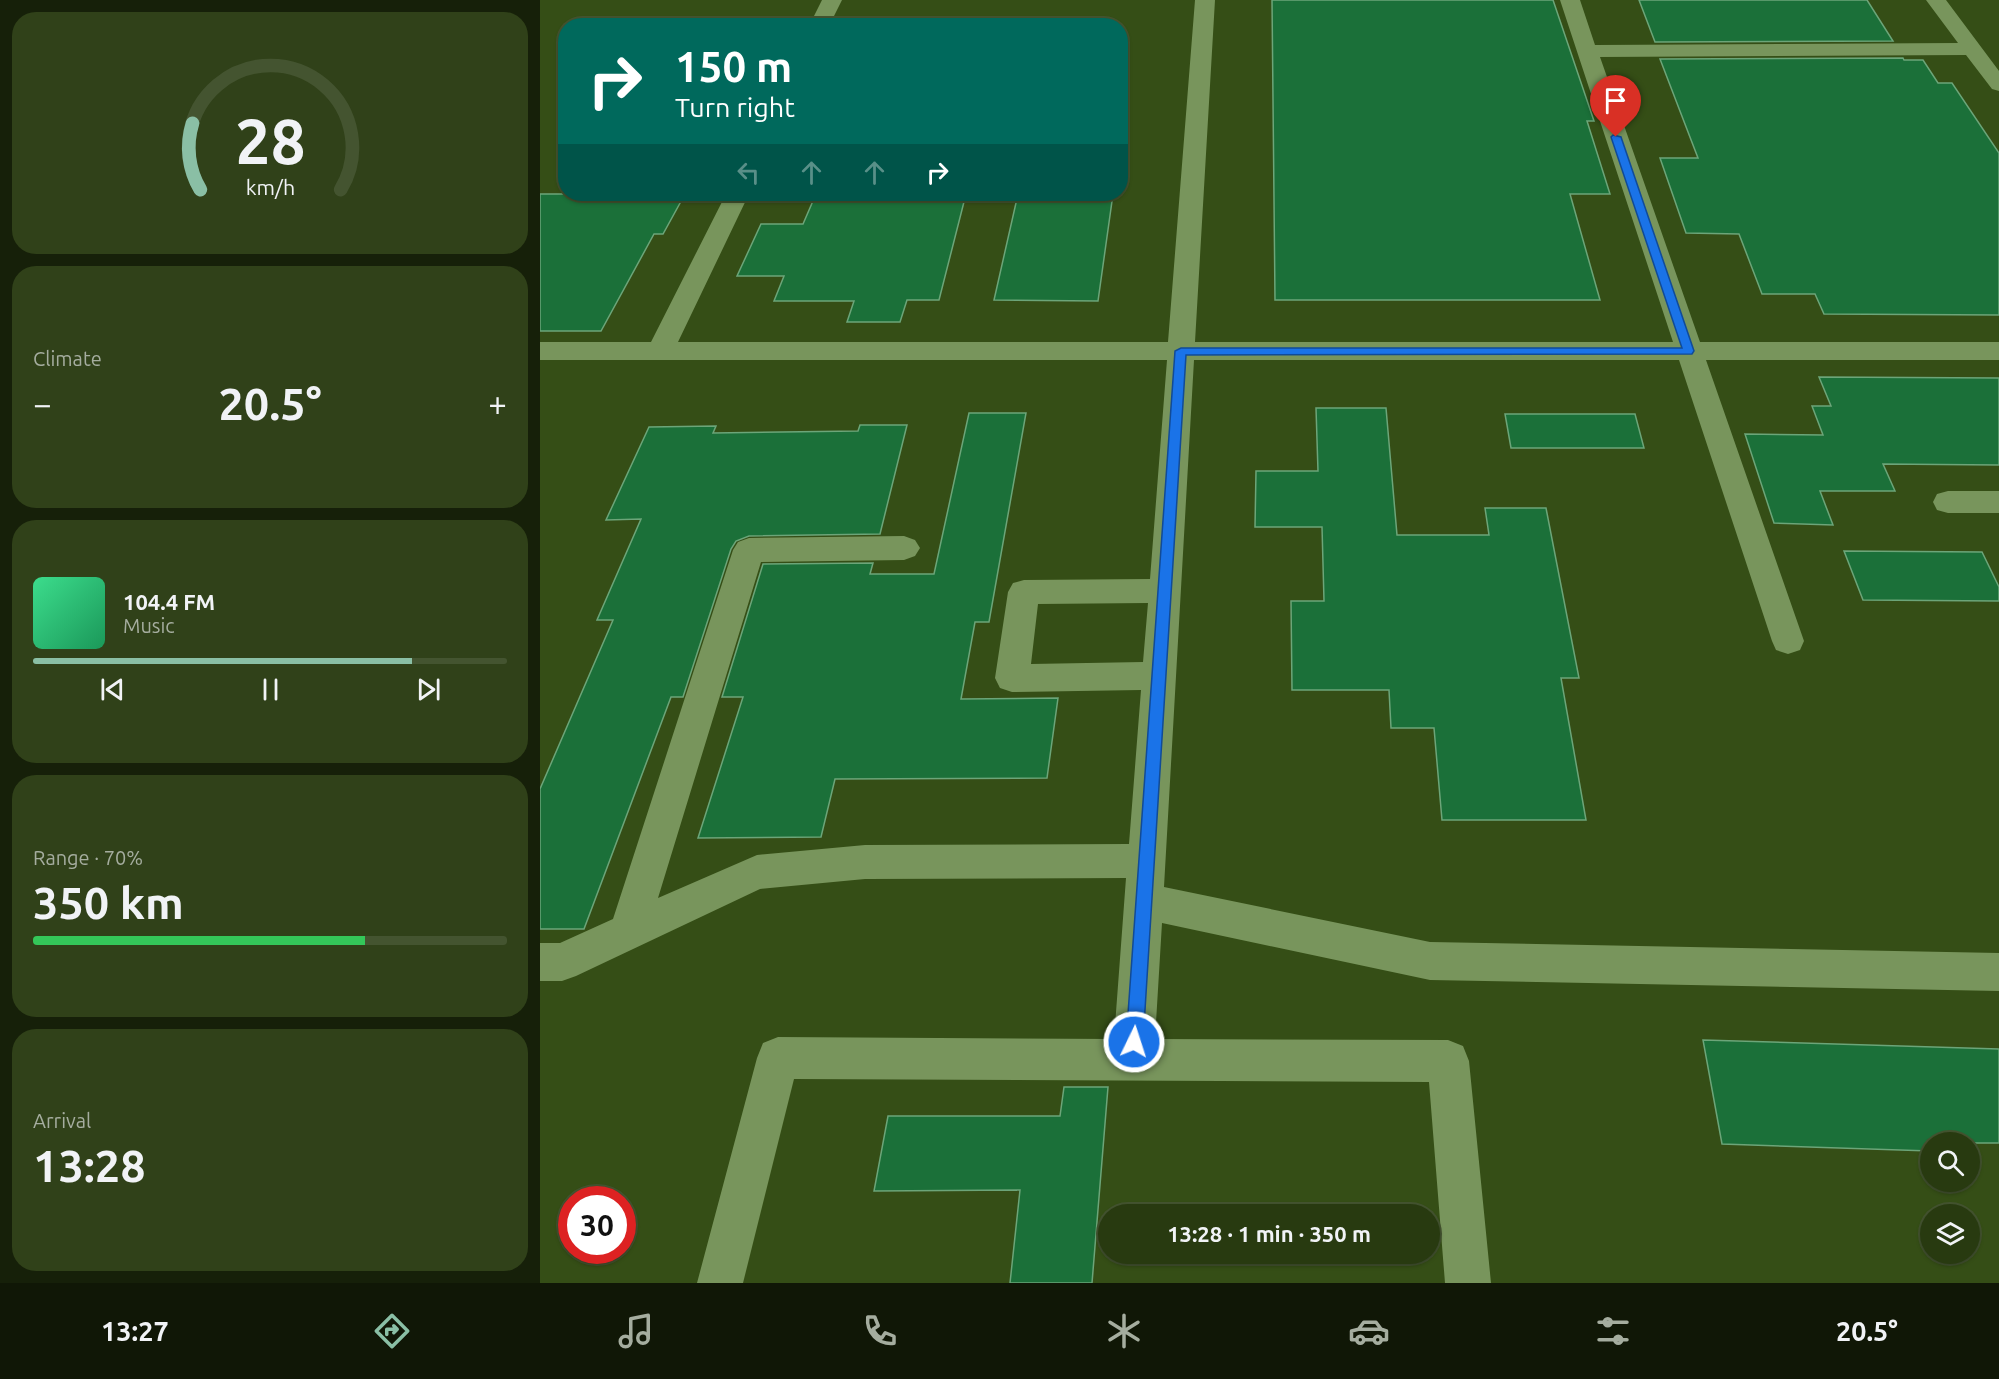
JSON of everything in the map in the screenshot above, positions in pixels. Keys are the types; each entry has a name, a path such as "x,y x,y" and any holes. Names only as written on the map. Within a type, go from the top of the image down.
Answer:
{"street":[{"path":"823,18 832,0"},
{"path":"1133,1060 1205,0"},
{"path":"1570,0 1788,641"},
{"path":"1936,0 1999,85"},
{"path":"1587,51 1972,49"},
{"path":"660,351 734,201"},
{"path":"540,351 1999,351"},
{"path":"1948,502 1999,502"},
{"path":"630,930 749,549 904,548"},
{"path":"1160,676 1012,678 1024,592 1165,591"},
{"path":"540,962 562,962 757,872 866,862 1147,861"},
{"path":"1144,901 1430,961 1999,972"},
{"path":"720,1283 778,1059 1448,1061 1468,1283"}],"building":[{"path":"1272,0 1553,0 1594,121 1587,121 1610,194 1570,194 1600,300 1275,300"},
{"path":"1639,0 1867,0 1893,41 1655,42"},
{"path":"1903,58 1904,60 1923,60 1938,83 1952,83 1999,153 1999,315 1824,314 1815,294 1762,294 1739,234 1686,233 1660,158 1698,158 1660,59"},
{"path":"540,194 558,194 558,201 681,201 663,234 654,234 601,331 540,331"},
{"path":"813,201 964,201 939,300 907,300 900,322 847,322 854,301 774,301 784,276 737,276 761,224 803,224"},
{"path":"1016,201 1112,201 1098,301 994,300"},
{"path":"1819,377 1999,378 1999,465 1883,464 1895,491 1820,491 1833,525 1774,523 1745,434 1823,435 1812,406 1831,406"},
{"path":"1316,408 1386,408 1397,535 1489,535 1485,508 1546,508 1579,678 1561,678 1586,820 1442,820 1434,728 1391,728 1389,690 1292,690 1291,601 1324,601 1322,527 1255,527 1256,471 1318,471"},
{"path":"969,413 1026,413 989,622 975,622 961,699 1058,698 1047,778 835,779 821,837 698,838 743,697 722,697 763,564 873,563 870,574 934,574"},
{"path":"1505,414 1635,414 1644,448 1511,448"},
{"path":"860,425 907,425 880,534 749,536 736,541 731,549 683,697 671,697 584,929 540,929 540,789 613,620 597,620 641,519 606,520 649,427 716,426 713,433 858,431"},
{"path":"1844,551 1982,552 1999,587 1999,601 1863,600"},
{"path":"1703,1040 1999,1049 1999,1143 1980,1143 1980,1132 1920,1132 1920,1151 1722,1144"},
{"path":"1064,1087 1108,1087 1092,1283 1010,1283 1020,1190 874,1191 888,1116 1060,1116"}],"route":[{"path":"1134,1042 1181,351 1688,351 1616,137"}]}
